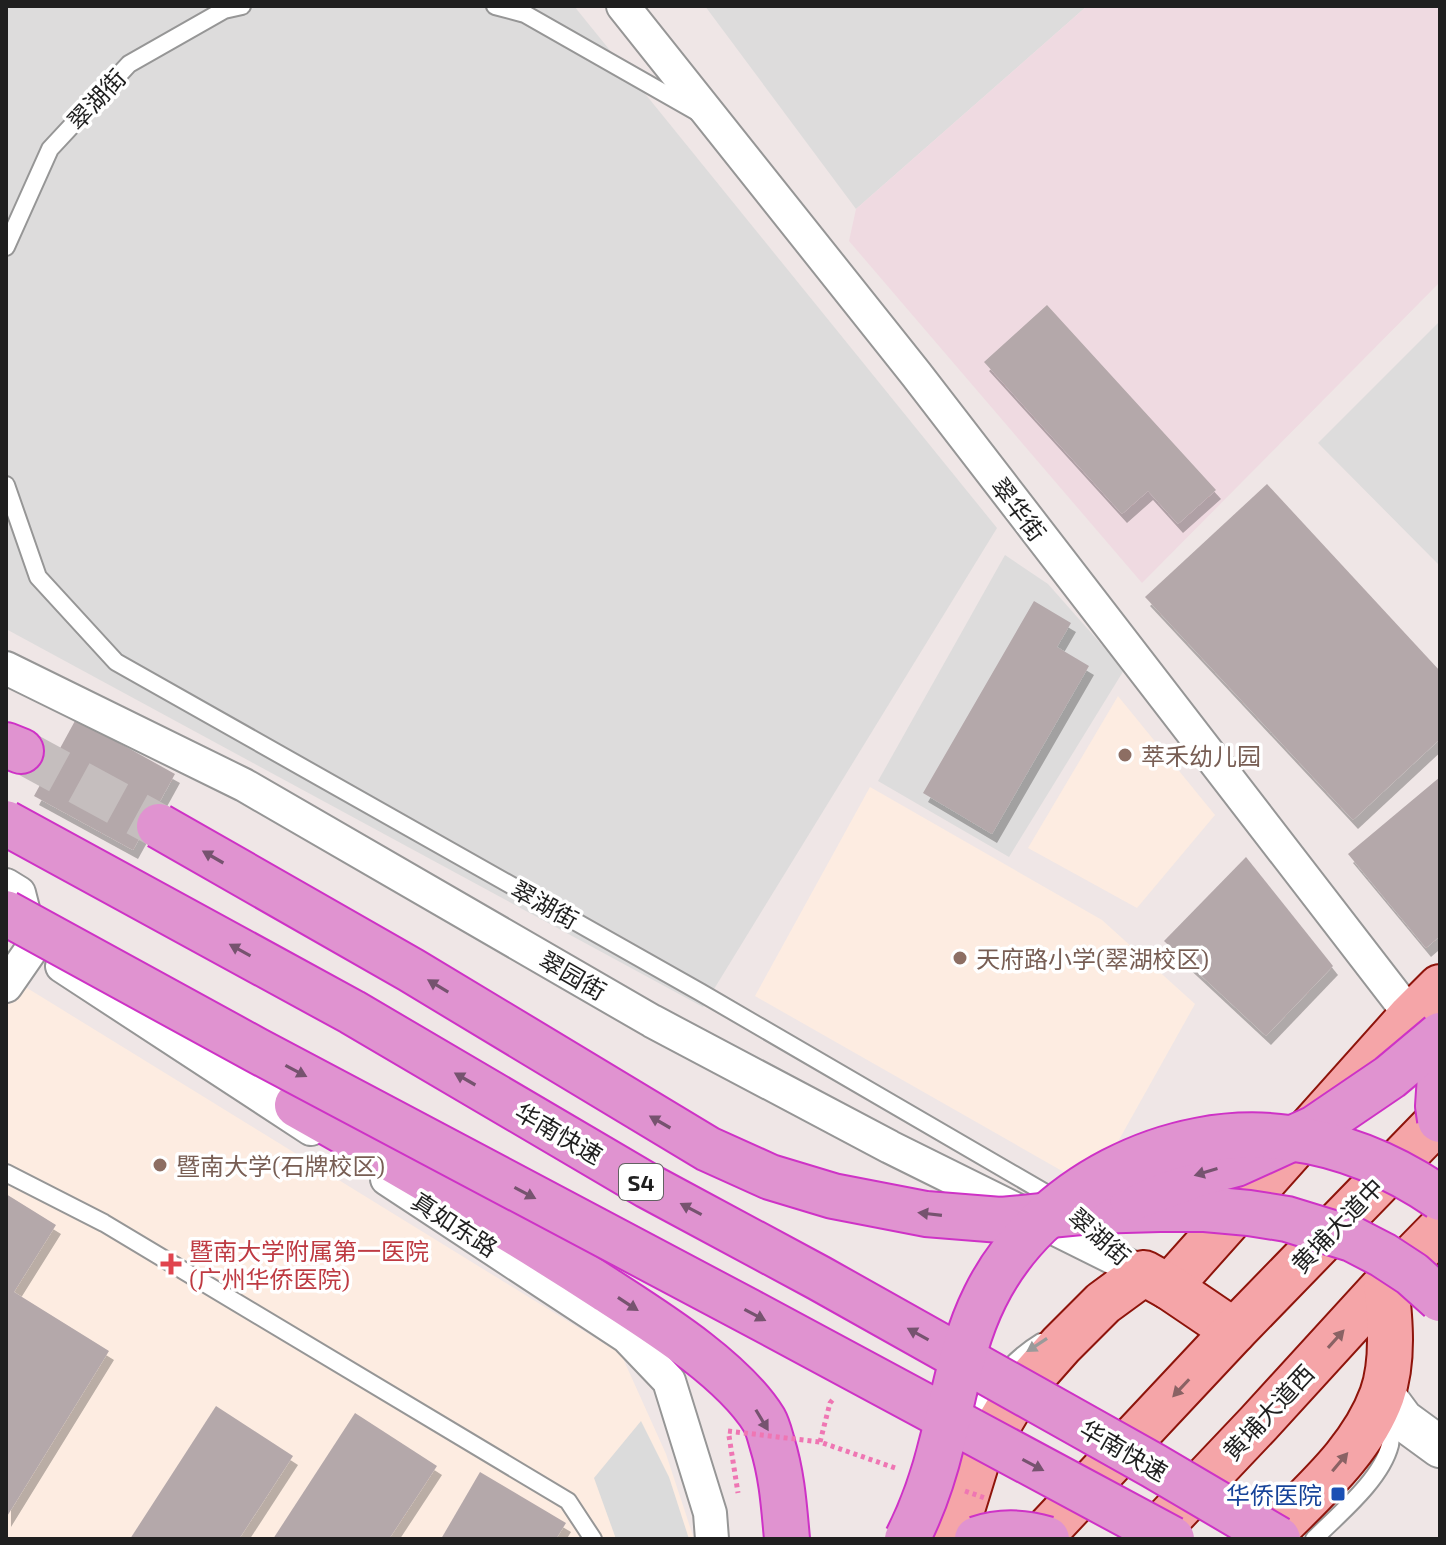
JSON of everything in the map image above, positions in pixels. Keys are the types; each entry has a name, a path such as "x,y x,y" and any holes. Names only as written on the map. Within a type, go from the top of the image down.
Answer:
{"highway":[{"name":"华南快速","path":"6,823 352,1012 648,1186 819,1278 1278,1539"},
{"path":"159,826 411,970 708,1149 770,1177 833,1196 926,1214 1001,1220 1091,1211 1205,1209 1287,1219 1352,1239 1383,1255 1412,1274 1440,1299"},
{"path":"6,913 1172,1539"},
{"path":"20,936 198,1046 523,1237 654,1321 710,1364 738,1387 766,1422 778,1460 787,1539"},
{"path":"1091,1211 1236,1164 1315,1128 1390,1077 1430,1013"},
{"path":"1440,1076 1440,1119"},
{"path":"907,1539 937,1464 959,1367 986,1294 1007,1260 1032,1231 1092,1181 1145,1156 1177,1146 1230,1136 1260,1135 1319,1144 1371,1160 1396,1171 1440,1198"},
{"path":"958,1528 987,1535 1025,1534 1047,1539"}],"main road":[{"path":"958,1528 977,1461 1015,1397 1061,1345 1103,1303 1156,1280 1430,1013"},
{"name":"黄埔大道中","path":"1234,1331 1440,1119"},
{"path":"1267,1539 1340,1463 1365,1431 1383,1393 1389,1358 1386,1284 1440,1229"},
{"path":"1039,1539 1234,1331 1156,1280"},
{"name":"黄埔大道西","path":"1149,1539 1386,1284"}],"street":[{"name":"翠华街","path":"623,6 1430,1013"},
{"name":"翠园街","path":"6,668 244,785 666,1028 890,1147 1156,1280"},
{"path":"6,885 19,893 20,936 6,986"},
{"name":"真如东路","path":"20,936 627,1337 669,1381 710,1513 712,1539"},
{"path":"1383,1393 1403,1420 1440,1447"}],"lane":[{"name":"翠湖街","path":"6,247 50,149 129,64 224,10 242,6"},
{"path":"495,6 525,14 716,123"},
{"name":"翠湖街","path":"6,485 38,577 116,662 700,992 1057,1199 1156,1280"},
{"path":"6,1173 104,1223 568,1501 593,1539"},
{"path":"963,1439 986,1396 1018,1359 1103,1303"},
{"path":"1314,1539 1363,1490 1383,1462 1390,1444 1391,1428 1383,1393"},
{"path":"948,1480 954,1461"}],"path":[{"path":"820,1442 830,1403 840,1393"}],"shaded area":[{"path":"6,6 574,6 997,528 703,1007 6,629"},
{"path":"705,6 1087,6 856,209"},
{"path":"1087,6 1440,6 1440,282 1142,583 849,241 856,209"},
{"path":"1440,321 1440,566 1318,443"},
{"path":"1005,555 1048,584 1124,670 1009,857 878,781"},
{"name":"萃禾幼儿园","path":"1118,696 1215,815 1137,908 1028,848"},
{"name":"天府路小学(翠湖校区)","path":"870,787 1102,920 1195,1004 1092,1188 755,996"},
{"name":"暨南大学(石牌校区)","path":"6,975 621,1354 666,1454 694,1539 6,1539"},
{"path":"641,1421 669,1477 689,1539 616,1539 594,1478"}],"building":[{"path":"1047,305 1216,490 1178,524 1148,491 1122,514 984,362"},
{"path":"1267,484 1440,671 1440,739 1353,820 1145,597"},
{"path":"1034,601 1071,623 1057,647 1089,666 992,834 923,793"},
{"path":"76,719 175,774 133,850 34,796"},
{"path":"1440,777 1440,936 1426,948 1348,854"},
{"path":"1246,857 1333,966 1266,1036 1164,941"},
{"path":"6,1194 56,1225 14,1292 109,1351 6,1518"},
{"path":"216,1406 293,1456 239,1539 130,1539"},
{"path":"355,1413 437,1466 389,1539 273,1539"},
{"path":"480,1472 566,1523 556,1539 441,1539"}],"tunnel":[{"path":"21,751 159,826"}],"place":[{"name":"萃禾幼儿园","path":"1125,755"},
{"name":"天府路小学(翠湖校区)","path":"960,958"},
{"name":"暨南大学(石牌校区)","path":"160,1165"},
{"name":"暨南大学附属第一医院 (广州华侨医院)","path":"171,1264"},
{"name":"华侨医院","path":"1338,1494"}]}
